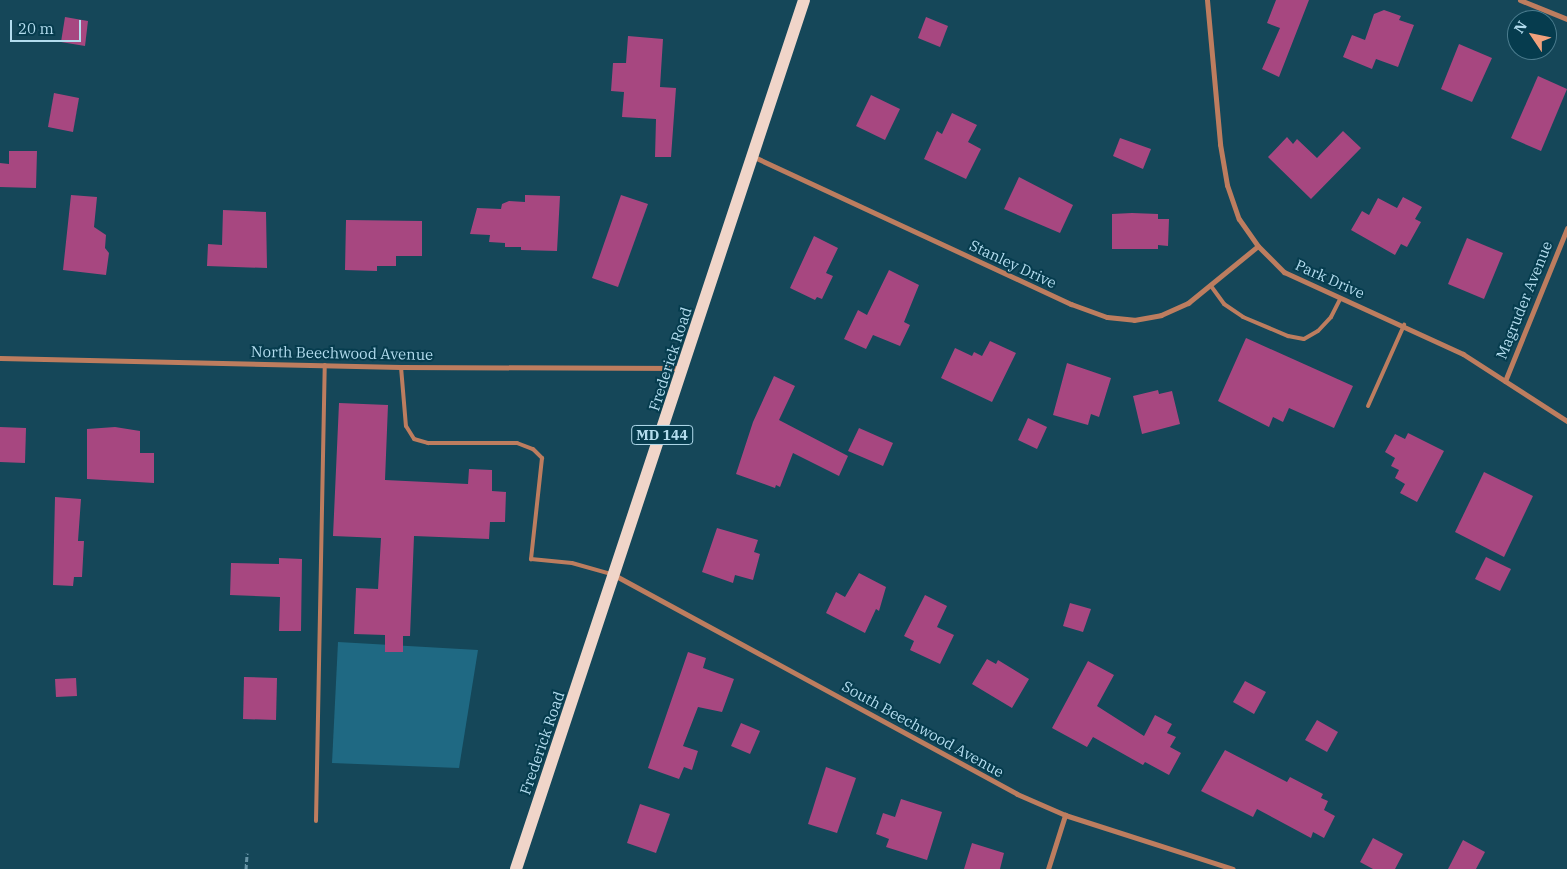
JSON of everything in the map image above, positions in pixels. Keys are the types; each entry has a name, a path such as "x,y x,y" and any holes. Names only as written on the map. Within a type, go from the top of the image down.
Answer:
{"main road":[{"name":"Frederick Road","path":"516,869 616,576 804,0"}],"street":[{"name":"Park Drive","path":"1207,0 1220,144 1227,185 1239,219 1258,246 1284,272 1404,325 1463,354 1567,421"},
{"path":"1520,0 1567,19"},
{"name":"Stanley Drive","path":"752,156 1072,304 1107,317 1134,320 1161,315 1188,303 1258,246"},
{"name":"Magruder Avenue","path":"1505,381 1567,228"},
{"name":"North Beechwood Avenue","path":"0,358 401,367 684,368"},
{"name":"South Beechwood Avenue","path":"616,576 1017,794 1065,815 1234,869"},
{"path":"1048,869 1065,815"}],"lane":[{"path":"1211,286 1224,304 1243,317 1288,336 1304,339 1318,331 1331,317 1340,298"},
{"path":"1368,406 1404,325"},
{"path":"316,821 325,365"},
{"path":"401,367 406,426 414,439 428,443 517,443 533,449 542,458 531,559 572,563 616,576"}],"path":[{"path":"246,869 247,853"}],"shaded area":[{"path":"338,642 478,650 459,768 332,763"}],"building":[{"path":"1276,0 1309,0 1279,77 1262,69 1280,28 1267,23"},
{"path":"1384,10 1401,16 1399,20 1414,25 1398,67 1376,59 1372,69 1343,57 1352,35 1365,40 1374,14"},
{"path":"65,17 88,21 85,46 61,42"},
{"path":"926,17 948,26 940,47 918,38"},
{"path":"628,36 663,39 660,87 676,88 671,157 655,157 656,119 622,117 624,92 611,91 613,63 626,63"},
{"path":"1459,44 1492,58 1472,102 1441,89"},
{"path":"1538,76 1567,89 1541,151 1511,138"},
{"path":"54,93 79,98 73,132 48,127"},
{"path":"871,95 900,109 885,140 856,126"},
{"path":"952,113 977,125 968,142 981,149 966,179 924,159 937,131 942,134"},
{"path":"1343,131 1361,148 1311,199 1268,157 1287,137 1293,144 1297,139 1317,158"},
{"path":"1120,138 1151,149 1143,169 1113,156"},
{"path":"9,151 37,151 36,188 0,187 0,163 9,164"},
{"path":"1019,177 1073,205 1060,233 1004,209"},
{"path":"71,195 97,197 94,227 106,235 105,248 109,253 106,275 63,270"},
{"path":"525,195 560,196 557,251 521,250 521,247 505,247 505,243 489,242 490,235 470,234 477,208 501,209 502,204 509,201 525,202"},
{"path":"621,195 648,204 618,287 592,278"},
{"path":"1403,197 1422,207 1415,219 1421,222 1407,247 1401,244 1395,255 1351,230 1362,211 1369,215 1378,198 1397,208"},
{"path":"223,210 266,212 267,268 207,266 208,244 222,245"},
{"path":"1112,214 1158,214 1158,219 1169,219 1168,246 1158,245 1158,249 1112,249"},
{"path":"346,220 422,221 422,256 396,256 396,266 377,266 377,271 345,270"},
{"path":"814,236 838,248 826,273 833,276 822,299 817,297 815,300 790,288"},
{"path":"1467,238 1503,253 1484,299 1448,284"},
{"path":"889,270 919,285 904,322 910,325 900,346 873,335 866,349 844,339 858,310 867,315"},
{"path":"1246,338 1353,386 1334,428 1289,408 1283,422 1273,417 1269,427 1218,401"},
{"path":"990,341 1016,353 992,402 941,378 955,348 972,356 974,352 982,356"},
{"path":"1067,363 1111,378 1099,417 1091,414 1088,425 1053,415"},
{"path":"774,376 795,386 779,420 848,456 839,476 793,453 780,487 776,485 775,488 736,474 753,422"},
{"path":"1158,390 1159,394 1172,391 1180,424 1142,434 1133,396"},
{"path":"339,403 388,405 385,480 468,484 469,469 492,470 492,491 506,492 505,522 490,522 489,539 414,536 410,636 403,636 403,652 385,652 385,635 354,634 356,588 378,589 381,538 333,536"},
{"path":"1028,418 1047,427 1037,449 1018,440"},
{"path":"0,427 26,428 25,463 0,462"},
{"path":"115,427 140,431 140,453 154,453 154,483 87,479 87,429"},
{"path":"859,428 893,443 883,466 848,451"},
{"path":"1408,433 1444,451 1417,502 1400,493 1405,484 1395,478 1399,470 1391,466 1395,458 1385,452 1395,434 1405,439"},
{"path":"1484,472 1533,496 1504,557 1455,532"},
{"path":"55,497 81,499 78,541 84,541 82,577 74,577 73,586 53,585"},
{"path":"717,528 758,540 754,552 760,554 753,580 735,575 733,583 702,572"},
{"path":"1486,557 1511,569 1500,591 1475,579"},
{"path":"279,558 302,559 301,631 279,631 280,597 230,595 231,563 279,564"},
{"path":"859,573 886,587 879,611 876,609 865,633 826,613 836,592 845,597"},
{"path":"925,595 947,606 937,627 954,635 940,664 910,650 914,641 904,636"},
{"path":"1070,603 1091,609 1083,632 1063,626"},
{"path":"688,652 706,658 703,668 734,679 722,712 698,707 683,746 698,751 692,770 684,767 679,779 648,768"},
{"path":"987,659 996,664 998,660 1029,679 1012,708 972,684"},
{"path":"1088,661 1114,675 1097,706 1144,736 1155,715 1172,724 1167,733 1176,737 1170,747 1181,753 1169,775 1145,762 1143,765 1093,737 1087,747 1052,728"},
{"path":"244,677 277,678 276,720 243,719"},
{"path":"76,678 77,696 56,697 55,679"},
{"path":"1245,681 1266,692 1254,714 1233,702"},
{"path":"1317,720 1338,732 1327,752 1305,740"},
{"path":"741,723 760,731 750,754 731,746"},
{"path":"1225,750 1287,782 1290,777 1323,794 1321,798 1328,801 1324,810 1335,816 1324,838 1313,832 1311,838 1257,809 1253,817 1201,791"},
{"path":"826,767 856,778 837,833 808,824"},
{"path":"901,799 942,812 927,860 886,847 889,839 876,834 883,813 895,817"},
{"path":"640,804 670,814 656,853 627,843"},
{"path":"1373,838 1403,854 1395,869 1373,869 1360,862"},
{"path":"1463,840 1485,852 1476,869 1448,869"},
{"path":"972,843 1004,853 1000,869 964,869"}]}
